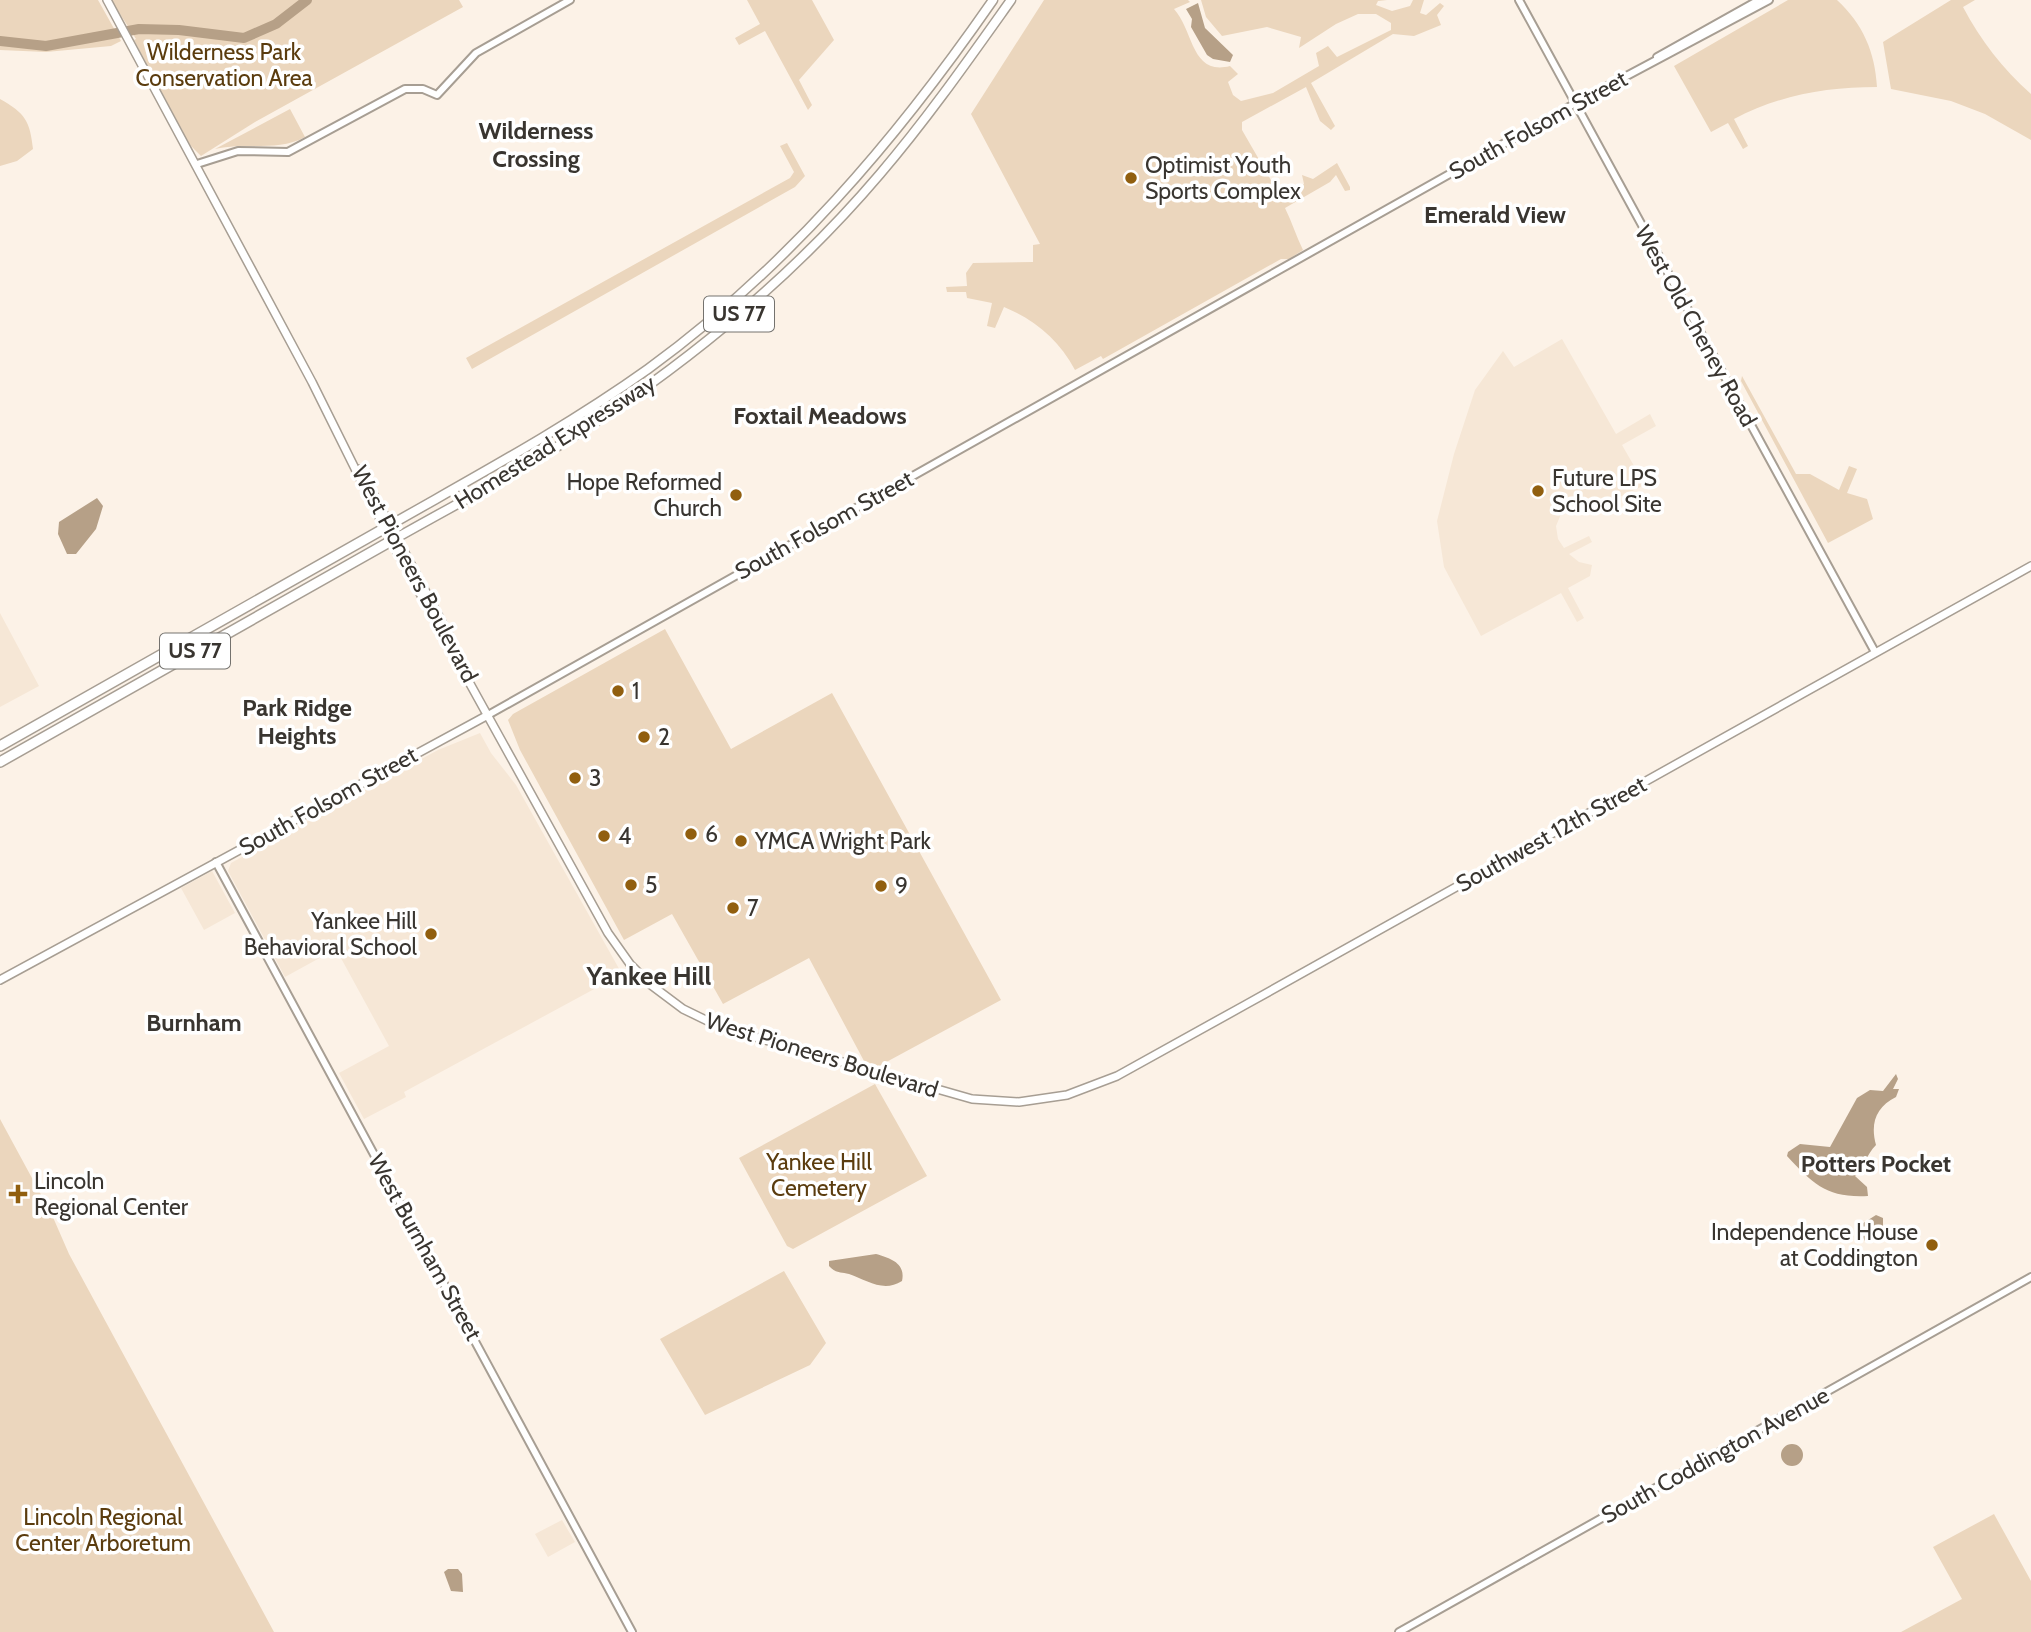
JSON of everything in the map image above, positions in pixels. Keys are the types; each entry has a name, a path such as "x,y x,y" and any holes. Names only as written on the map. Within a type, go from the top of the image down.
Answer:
{"highway":[{"name":"Homestead Expressway","path":"0,746 539,441 614,393 681,344 747,289 808,231 874,159 926,95 993,0"},
{"name":"Homestead Expressway","path":"0,762 605,416 672,368 739,315 803,257 879,175 933,108 1011,0"}],"main road":[{"name":"West Pioneers Boulevard","path":"107,0 197,164 488,715 615,945 639,974 671,1001 707,1021 957,1096 1019,1102 1067,1095"},
{"name":"Southwest 12th Street","path":"1067,1095 1107,1081 1190,1036 2031,566"},
{"name":"South Folsom Street","path":"0,980 488,715"}],"street":[{"path":"197,164 238,151 288,152 405,89 423,89 437,95 476,53 570,0"},
{"name":"West Old Cheney Road","path":"1519,0 1875,652"},
{"name":"South Folsom Street","path":"1645,66 1664,52 1759,0"},
{"name":"South Folsom Street","path":"488,715 1574,104 1769,0"},
{"name":"West Burnham Street","path":"216,862 632,1632"},
{"name":"South Coddington Avenue","path":"1399,1632 2031,1277"}],"shaded area":[{"path":"1198,3 1205,28 1233,55 1230,62 1207,55 1191,27 1192,19 1186,9"},
{"name":"Future LPS School Site","path":"1562,339 1616,434 1650,414 1656,426 1622,445 1645,485 1613,500 1596,497 1579,500 1561,514 1556,526 1558,539 1564,548 1589,536 1592,542 1569,554 1579,562 1592,565 1590,576 1568,588 1584,618 1577,622 1561,593 1481,636 1444,567 1437,521 1454,454 1475,390 1503,351 1514,367"},
{"path":"97,498 103,506 96,529 76,554 67,554 58,534 59,522"},
{"path":"0,613 39,686 0,707"},
{"name":"Yankee Hill Behavioral School","path":"480,733 491,753 516,785 622,974 404,1092 406,1097 364,1119 339,1073 389,1046 336,949 285,977 228,871 231,863 438,750"},
{"path":"212,871 235,913 204,930 181,888"},
{"path":"1896,1074 1898,1079 1893,1089 1899,1089 1896,1097 1876,1116 1876,1145 1855,1176 1867,1187 1868,1196 1842,1195 1822,1188 1787,1156 1788,1152 1800,1144 1830,1147 1857,1098 1870,1090 1883,1091"},
{"path":"1876,1215 1883,1218 1883,1228 1875,1241 1865,1241 1857,1227"},
{"path":"876,1254 899,1266 903,1275 902,1281 882,1286 836,1271 829,1266 829,1261"},
{"path":"1792,1444 1800,1447 1803,1455 1800,1463 1792,1466 1784,1463 1781,1455 1784,1447"},
{"path":"562,1520 575,1542 548,1557 535,1534"},
{"path":"458,1569 462,1574 463,1592 451,1591 444,1572"}],"green space":[{"name":"Wilderness Park Conservation Area","path":"0,0 98,0 121,41 111,46 46,52 0,50"},
{"name":"Wilderness Park Conservation Area","path":"111,0 459,0 463,7 255,122 201,156 190,145 134,40 136,39"},
{"path":"747,0 812,0 834,40 799,80 812,105 808,110 765,31 739,45 735,38 760,24"},
{"name":"Optimist Youth Sports Complex","path":"1044,0 1188,0 1190,2 1174,9 1181,18 1195,50 1208,64 1217,67 1230,66 1238,74 1228,82 1233,95 1241,101 1273,93 1319,66 1316,53 1328,46 1337,57 1391,30 1391,23 1376,14 1358,14 1336,24 1299,48 1301,37 1267,27 1222,36 1206,17 1201,0 1387,0 1378,1 1376,5 1392,11 1410,6 1413,0 1424,0 1420,13 1426,15 1440,3 1444,6 1437,15 1441,25 1414,36 1393,34 1311,83 1335,126 1331,130 1320,121 1306,87 1242,122 1242,130 1279,194 1283,196 1304,184 1302,175 1313,179 1337,163 1350,187 1350,190 1345,191 1336,175 1330,182 1285,208 1303,250 1289,259 1281,259 1103,359 1101,356 1075,370 1054,340 1026,318 1004,307 995,328 987,326 992,303 967,298 966,292 947,292 946,287 967,286 966,273 973,263 1033,262 1033,245 1040,244 971,114"},
{"path":"1788,0 1837,0 1854,19 1866,39 1874,62 1877,87 1804,94 1751,111 1734,119 1748,146 1743,149 1728,123 1711,132 1674,66"},
{"path":"1951,0 1975,0 1963,7 1970,19 2001,64 2031,94 2031,140 1985,114 1951,101 1891,89 1883,42"},
{"path":"0,99 25,119 33,149 17,161 0,166"},
{"path":"290,109 305,137 295,142 273,146 215,149"},
{"path":"787,143 805,176 795,187 472,369 466,358 790,178 794,172 780,146"},
{"path":"1742,376 1796,474 1810,474 1839,490 1849,466 1857,469 1847,493 1867,499 1873,519 1828,543 1741,381"},
{"name":"YMCA Wright Park","path":"665,629 731,749 832,693 1001,1000 879,1066 864,1061 809,958 723,1004 672,914 624,940 520,750 508,720 513,714"},
{"name":"Yankee Hill Cemetery","path":"875,1084 927,1176 793,1249 787,1246 739,1158"},
{"name":"Lincoln Regional Center Arboretum","path":"0,1119 52,1215 69,1254 274,1632 0,1632"},
{"path":"784,1271 826,1343 810,1365 705,1415 660,1339"},
{"path":"1994,1514 2031,1581 2031,1632 1901,1632 1962,1599 1933,1547"}],"waterway":[{"path":"0,41 46,46 139,29 179,30 244,38 276,24 307,0"}],"place":[{"name":"Optimist Youth Sports Complex","path":"1131,178"},
{"name":"Future LPS School Site","path":"1538,491"},
{"name":"Hope Reformed Church","path":"736,495"},
{"name":"1","path":"618,691"},
{"name":"2","path":"644,737"},
{"name":"3","path":"575,778"},
{"name":"6","path":"691,834"},
{"name":"4","path":"604,836"},
{"name":"YMCA Wright Park","path":"741,841"},
{"name":"5","path":"631,885"},
{"name":"9","path":"881,886"},
{"name":"7","path":"733,908"},
{"name":"Yankee Hill Behavioral School","path":"431,934"},
{"name":"Lincoln Regional Center","path":"18,1194"},
{"name":"Independence House at Coddington","path":"1932,1245"}],"district":[{"name":"Wilderness Crossing","path":"536,145"},
{"name":"Emerald View","path":"1495,215"},
{"name":"Foxtail Meadows","path":"820,416"},
{"name":"Park Ridge Heights","path":"297,722"},
{"name":"Yankee Hill","path":"649,976"},
{"name":"Burnham","path":"194,1023"},
{"name":"Potters Pocket","path":"1876,1164"}]}
